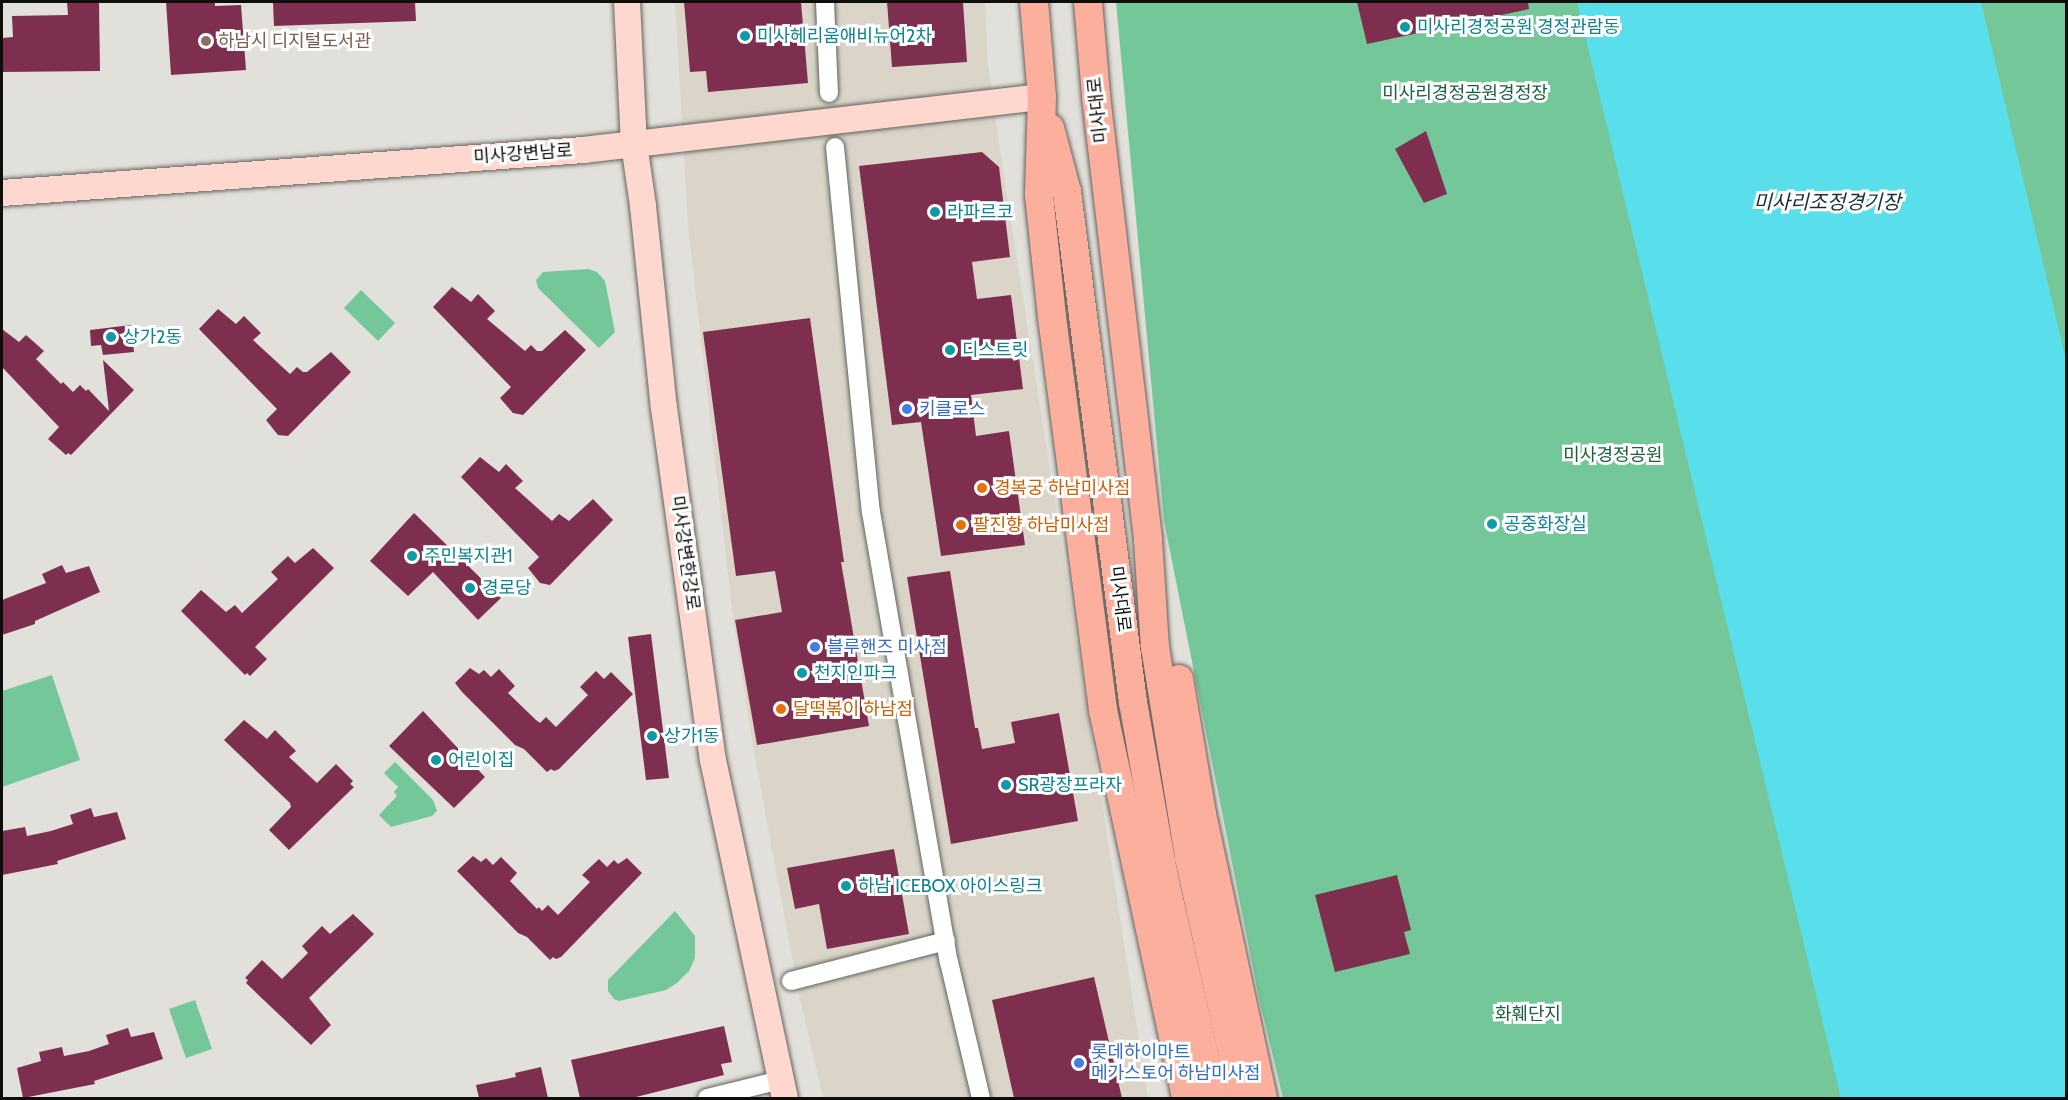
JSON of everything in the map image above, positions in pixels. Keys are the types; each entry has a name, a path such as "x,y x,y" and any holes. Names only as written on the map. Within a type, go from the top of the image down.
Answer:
{"main road":[{"name":"미사대로","path":"1034,2 1042,97 1039,195 1053,328 1103,710 1186,1098"},
{"name":"미사대로","path":"1088,2 1096,96 1148,540 1155,647 1189,858 1242,1098"},
{"name":"미사대로","path":"1042,97 1067,192 1133,702 1163,872 1214,1098"},
{"name":"미사대로","path":"1148,540 1165,601 1202,814 1263,1098"}],"street":[{"name":"미사강변한강로","path":"627,2 634,144 664,408 713,760 783,1089"},
{"path":"825,2 829,93"},
{"name":"미사강변남로","path":"2,193 634,144 1042,97"},
{"path":"835,147 871,512 946,941 981,1098"},
{"path":"791,981 946,941"},
{"path":"707,1098 783,1089"}],"shaded area":[{"path":"675,2 985,2 988,64 1002,163 1148,1098 823,1098 799,994 754,753 733,618 688,226"}],"green space":[{"name":"미사경정공원","path":"1116,2 2066,2 2066,1098 1283,1098 1259,998 1164,521"},
{"path":"588,269 597,272 605,281 615,332 599,348 538,288 536,280 543,272"},
{"path":"361,290 395,323 378,341 344,308"},
{"path":"52,675 80,760 2,787 2,691"},
{"path":"395,762 433,800 437,811 432,816 391,827 379,815 397,796 394,792 398,787 384,773"},
{"path":"675,911 695,936 695,958 689,971 666,990 619,1001 614,999 608,991 608,980"},
{"path":"195,1000 212,1049 186,1058 169,1009"}],"water":[{"name":"미사리조정경기장","path":"1577,2 1981,2 2066,360 2066,1098 1841,1098"}],"building":[{"path":"67,2 99,2 100,71 2,72 2,38 13,37 12,16 68,15"},
{"name":"하남시 디지털도서관","path":"166,2 215,2 215,6 241,5 246,70 171,75"},
{"path":"273,2 415,2 416,21 274,26"},
{"name":"미사헤리움애비뉴어2차","path":"684,2 801,2 808,83 708,92 706,71 690,72"},
{"path":"887,2 963,2 967,62 892,67"},
{"name":"미사리경정공원 경정관람동","path":"1357,2 1528,2 1529,9 1367,44"},
{"path":"1426,131 1447,194 1424,203 1395,149"},
{"path":"982,152 999,167 1010,257 972,262 977,299 1011,295 1023,389 971,395 976,436 1009,431 1025,545 941,556 921,422 892,425 859,166"},
{"path":"452,287 471,302 478,294 495,311 487,319 525,351 531,345 537,351 542,351 565,330 586,350 523,415 513,413 500,398 511,387 433,307"},
{"path":"218,309 236,324 244,316 261,333 253,340 290,374 297,367 307,372 331,352 351,372 288,436 278,435 266,420 277,409 199,329"},
{"path":"810,318 844,562 841,562 869,726 757,745 735,620 782,612 775,571 736,576 703,332"},
{"name":"상가2동","path":"131,325 134,352 103,355 101,345 91,346 90,330"},
{"path":"2,329 19,342 26,335 44,351 36,359 61,384 63,382 73,392 80,385 86,391 88,389 109,411 103,360 134,390 71,455 68,453 66,455 48,439 59,427 2,367"},
{"path":"480,457 499,472 506,464 523,481 515,488 552,521 559,514 569,521 593,499 613,520 550,585 540,583 528,568 539,557 461,477"},
{"path":"414,513 501,598 478,620 433,572 408,596 370,561"},
{"path":"313,548 334,568 255,647 267,659 250,676 247,673 245,675 181,611 201,590 226,612 235,605 242,613 278,579 271,572 288,556 295,563"},
{"path":"62,565 66,573 89,566 100,592 35,621 35,624 2,635 2,600 46,583 42,574"},
{"name":"SR광장프라자","path":"950,571 975,728 978,728 982,749 1015,743 1011,722 1059,713 1078,821 951,844 907,577"},
{"name":"상가1동","path":"651,634 669,778 646,780 628,637"},
{"path":"470,668 479,674 484,670 491,677 499,669 515,686 508,693 540,723 546,717 556,727 588,695 580,687 596,671 604,679 611,672 633,694 559,769 554,771 551,769 547,772 524,749 515,745 455,683"},
{"name":"어린이집","path":"423,711 485,777 454,808 389,746"},
{"path":"244,720 267,739 275,730 296,751 289,757 317,783 336,764 353,781 350,784 354,787 289,850 269,830 291,807 290,803 224,740"},
{"path":"91,808 94,817 117,812 126,839 57,861 58,864 2,875 2,831 25,827 27,836 51,831 73,824 70,815"},
{"name":"하남 ICEBOX 아이스링크","path":"894,849 909,934 827,949 819,904 795,909 787,868"},
{"path":"473,856 481,862 486,858 493,865 501,857 517,873 510,881 537,909 539,907 542,911 548,905 558,915 590,882 582,875 599,859 607,867 614,860 618,864 627,858 642,873 561,957 556,959 553,957 550,960 527,937 518,933 457,871"},
{"path":"1397,875 1411,930 1404,932 1410,954 1335,972 1315,895"},
{"path":"353,914 374,934 309,998 331,1025 311,1045 246,983 248,980 245,978 262,960 282,979 308,953 302,946 322,926 330,934"},
{"path":"1094,977 1122,1098 1014,1098 992,1000"},
{"path":"724,1026 732,1062 721,1064 724,1075 632,1098 580,1098 571,1060"},
{"path":"128,1028 131,1037 154,1032 163,1059 94,1081 95,1084 23,1098 17,1068 41,1061 39,1052 62,1047 64,1056 89,1051 109,1044 106,1035"},
{"path":"541,1067 548,1098 479,1098 476,1085 516,1077 515,1073"}],"place":[{"name":"미사리경정공원 경정관람동","path":"1405,27"},
{"name":"미사헤리움애비뉴어2차","path":"745,36"},
{"name":"하남시 디지털도서관","path":"206,41"},
{"name":"라파르코","path":"935,212"},
{"name":"상가2동","path":"111,337"},
{"name":"디스트릿","path":"950,350"},
{"name":"키클로스","path":"907,409"},
{"name":"경복궁 하남미사점","path":"982,488"},
{"name":"공중화장실","path":"1492,524"},
{"name":"팔진향 하남미사점","path":"961,525"},
{"name":"주민복지관1","path":"412,556"},
{"name":"경로당","path":"470,588"},
{"name":"블루핸즈 미사점","path":"815,647"},
{"name":"천지인파크","path":"802,673"},
{"name":"달떡볶이 하남점","path":"781,709"},
{"name":"상가1동","path":"652,736"},
{"name":"어린이집","path":"436,760"},
{"name":"SR광장프라자","path":"1006,785"},
{"name":"하남 ICEBOX 아이스링크","path":"846,886"},
{"name":"롯데하이마트 메가스토어 하남미사점","path":"1079,1063"}],"park label":[{"name":"미사리경정공원경정장","path":"1465,93"},
{"name":"화훼단지","path":"1528,1014"}]}
